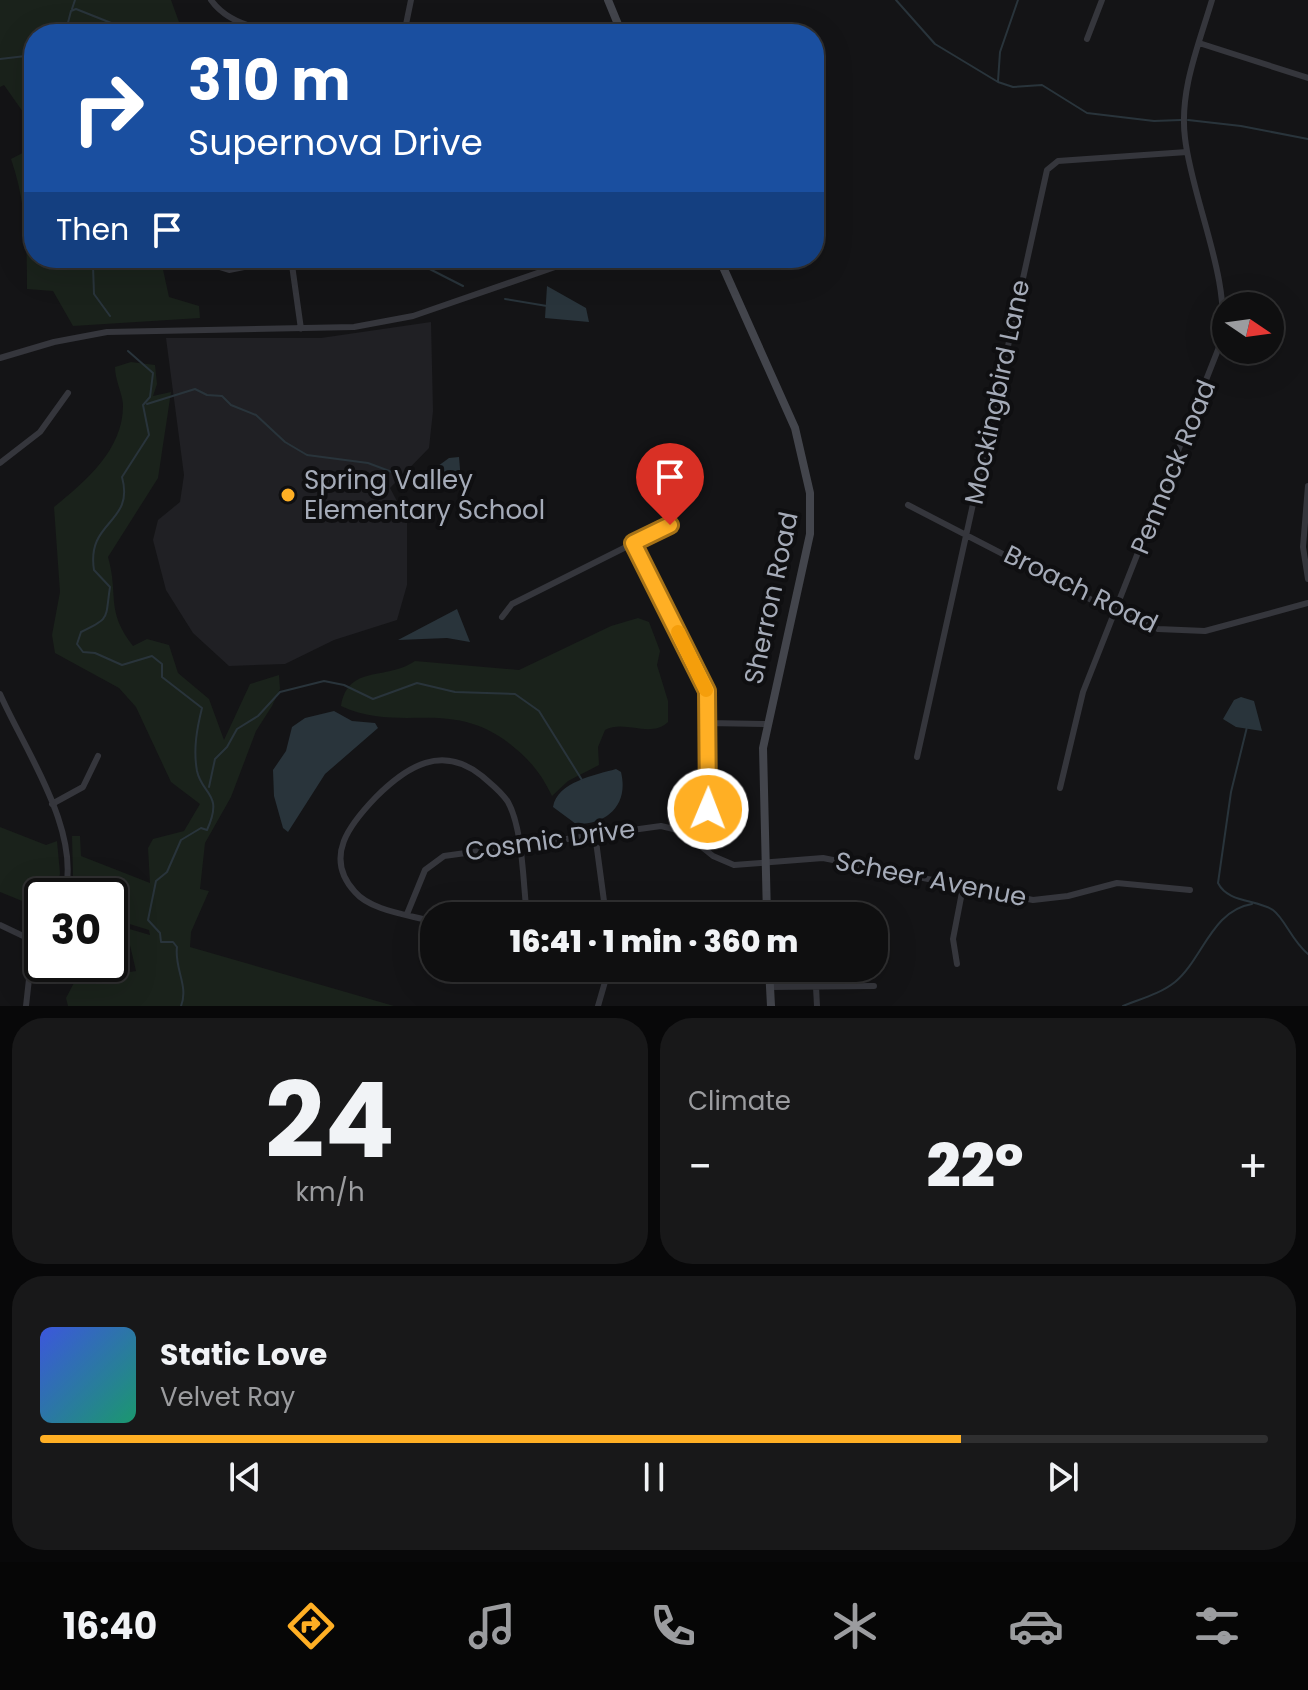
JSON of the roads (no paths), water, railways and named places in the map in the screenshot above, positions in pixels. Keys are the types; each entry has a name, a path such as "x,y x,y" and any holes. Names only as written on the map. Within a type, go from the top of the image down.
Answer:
{"main road":[{"path":"608,0 618,24"},
{"name":"Sherron Road","path":"723,268 795,428 810,493 808,547 766,724 762,774 766,902"},
{"path":"770,982 771,1006"}],"street":[{"path":"211,0 226,17 243,24"},
{"path":"406,24 411,0"},
{"path":"1087,39 1102,0"},
{"name":"Pennock Road","path":"1060,788 1077,708 1208,380 1223,330 1221,301 1187,152 1184,120 1186,97 1212,0"},
{"path":"1199,43 1308,78"},
{"name":"Mockingbird Lane","path":"917,757 1047,170 1058,161 1187,152"},
{"path":"292,268 301,329"},
{"path":"0,358 54,342 107,332 354,327 413,316 552,268"},
{"path":"0,463 40,432 68,393"},
{"path":"1308,486 1303,547 1308,579"},
{"name":"Broach Road","path":"908,505 966,532 1115,612 1158,629 1195,632 1308,603"},
{"path":"502,617 512,604 670,525"},
{"path":"633,543 705,685 708,809 704,824 694,838"},
{"path":"1,699 52,804 67,851 65,878"},
{"path":"708,723 766,724"},
{"path":"52,804 83,787 98,756"},
{"path":"420,918 363,899 346,880 340,864 341,845 350,825 400,774 413,766 439,759 465,765 501,792 509,803 525,902"},
{"name":"Cosmic Drive","path":"407,914 417,882 433,862 455,853 518,844 661,826 672,827 694,838 713,856 728,864 765,864"},
{"path":"595,834 604,902"},
{"name":"Scheer Avenue","path":"765,864 823,858 1043,900 1117,883 1190,890"},
{"path":"957,964 953,939 963,887"},
{"path":"0,925 24,935"},
{"path":"25,1006 28,982"},
{"path":"598,1006 605,982"},
{"path":"770,987 874,986"},
{"path":"816,987 817,1006"}],"waterway":[{"path":"72,9 75,0"},
{"path":"896,0 935,44 998,82 1013,87 1042,85 1087,113 1154,121 1181,120"},
{"path":"998,81 1000,52 1018,0"},
{"path":"68,24 71,11 76,9 114,24"},
{"path":"0,59 24,56"},
{"path":"1188,120 1308,139"},
{"path":"93,268 94,294 110,316"},
{"path":"428,268 463,286"},
{"path":"505,299 547,306"},
{"path":"128,351 153,373 150,397 143,405 149,435 122,477 122,504 97,541 93,554 94,570 110,587 107,612 97,624 81,632 77,644 83,652 95,653 122,665 152,656 162,664 162,677 202,708 196,739 196,763 200,779 213,801 212,818 207,830 201,828 181,840 167,872 156,881 148,920 160,933 161,942 173,942 177,947 183,991 181,1006"},
{"path":"147,404 195,389 207,395 222,396 231,405 256,415 285,442 307,455 368,463 408,478 435,477"},
{"path":"209,787 215,759 227,747 237,729 258,716 280,692 324,681 344,685 373,699 417,683 455,692 515,694 539,711 582,780"},
{"path":"1247,727 1231,792 1218,883 1228,894 1273,910 1308,954"},
{"path":"1123,1006 1175,982 1217,926 1238,908 1252,904"}],"place":[{"name":"Spring Valley Elementary School","path":"288,495"}]}
